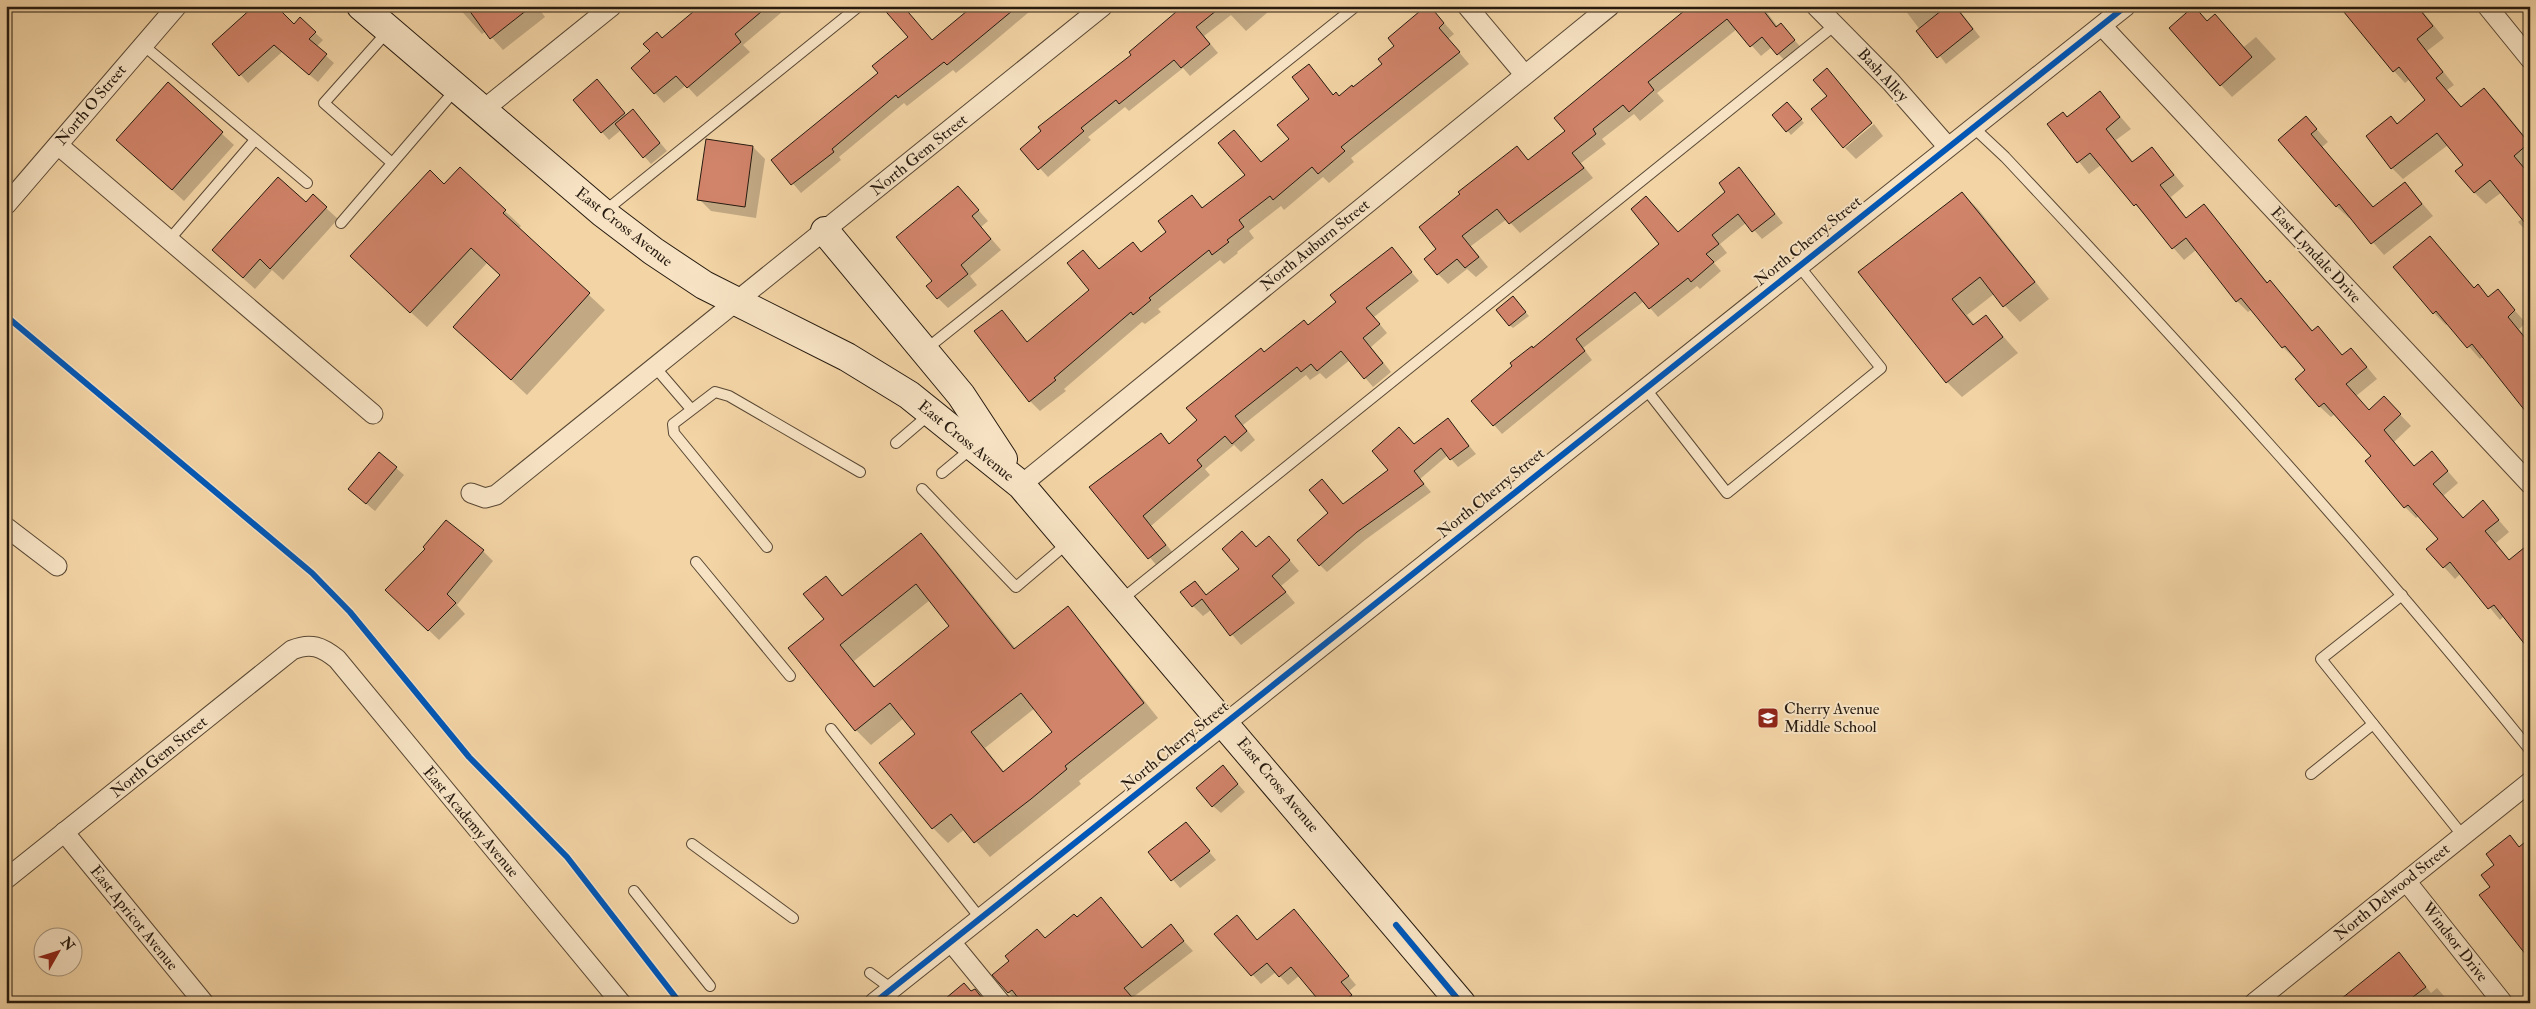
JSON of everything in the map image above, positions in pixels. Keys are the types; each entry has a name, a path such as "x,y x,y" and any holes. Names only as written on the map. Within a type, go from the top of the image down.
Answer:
{"street":[{"name":"North O Street","path":"6,205 176,6"},
{"path":"482,110 612,6"},
{"name":"North Gem Street","path":"471,494 485,498 496,495 734,301 824,231 1103,6"},
{"path":"1467,6 1524,74"},
{"name":"North Auburn Street","path":"1021,485 1524,74 1610,6"},
{"name":"Bash Alley","path":"1816,6 1891,82 1948,147"},
{"name":"North Cherry Street","path":"874,1003 2126,6"},
{"path":"2487,6 2530,59"},
{"name":"East Cross Avenue","path":"363,7 603,213 678,269 734,301 847,357 909,395 1021,485 1225,723 1460,1003"},
{"name":"East Lyndale Drive","path":"2102,26 2530,484"},
{"path":"58,145 373,414"},
{"path":"824,231 960,395 1021,485"},
{"path":"6,526 57,566"},
{"name":"North Gem Street","path":"6,879 292,650 304,645 317,646"},
{"name":"East Academy Avenue","path":"317,646 337,659 621,1003"},
{"name":"North Delwood Street","path":"2254,1003 2530,782"},
{"name":"East Apricot Avenue","path":"64,832 204,1003"},
{"name":"Windsor Drive","path":"2406,881 2503,1003"},
{"path":"951,942 1001,1003"}],"lane":[{"path":"603,213 859,6"},
{"path":"924,351 1356,6"},
{"path":"1120,600 1835,25"},
{"path":"389,30 324,102 392,163"},
{"path":"143,45 307,183"},
{"path":"341,223 457,88"},
{"path":"1973,127 2005,157 2137,298 2402,595 2530,750"},
{"path":"169,240 255,140"},
{"path":"1645,388 1728,493 1881,368 1799,266"},
{"path":"654,366 691,409"},
{"path":"767,547 674,433 673,424 691,409 715,392 729,396 860,472"},
{"path":"896,442 932,413"},
{"path":"942,473 974,446"},
{"path":"922,488 1016,587 1070,542"},
{"path":"696,562 790,676"},
{"path":"2402,595 2321,659 2463,836"},
{"path":"2311,774 2373,724"},
{"path":"831,729 980,918"},
{"path":"692,844 793,918"},
{"path":"634,891 710,986"},
{"path":"870,973 892,989"}],"building":[{"path":"254,6 276,6 294,24 300,17 316,32 309,39 327,54 309,75 274,45 239,76 212,44"},
{"path":"466,6 532,6 490,39"},
{"path":"700,6 768,6 735,34 741,42 687,88 676,76 654,94 631,68 650,51 643,44 657,32 662,38"},
{"path":"881,6 903,6 932,40 973,6 1018,6 947,65 944,62 898,98 896,95 832,149 834,152 791,185 771,160 878,73 872,66 908,37"},
{"path":"1183,6 1222,6 1196,27 1210,44 1181,68 1174,60 1119,104 1116,100 1081,128 1084,131 1038,170 1020,149 1041,131 1038,127 1131,55 1129,52"},
{"path":"1426,6 1430,6 1444,23 1439,28 1460,52 1341,147 1345,151 1318,174 1312,167 1273,200 1270,196 1239,220 1244,227 1227,240 1229,242 1212,255 1209,250 1149,298 1151,300 1133,315 1131,312 1029,402 974,331 1002,310 1027,342 1089,290 1067,263 1083,250 1099,269 1133,242 1141,252 1166,232 1158,221 1192,195 1202,208 1245,175 1218,143 1234,130 1261,162 1289,139 1277,125 1309,99 1292,77 1309,64 1333,95 1336,92 1339,96 1382,64 1378,59 1394,46 1388,38"},
{"path":"1690,6 1760,6 1776,27 1781,23 1795,40 1777,55 1762,37 1750,47 1727,19 1648,82 1654,90 1629,112 1623,105 1593,129 1596,134 1572,153 1584,168 1509,224 1497,209 1462,236 1479,257 1465,268 1457,259 1437,275 1424,259 1436,249 1419,227 1460,194 1458,192 1517,146 1528,160 1565,131 1554,118"},
{"path":"1947,6 1955,6 1973,29 1937,58 1916,31"},
{"path":"2194,6 2207,21 2215,14 2252,57 2220,86 2169,28"},
{"path":"2339,6 2417,6 2433,26 2417,39 2443,72 2436,78 2461,107 2484,88 2529,143 2514,156 2530,175 2530,229 2490,180 2474,193 2455,171 2463,165 2437,133 2391,169 2366,136 2391,116 2397,124 2425,100 2399,67 2393,72"},
{"path":"1827,68 1872,123 1843,148 1811,109 1827,96 1813,80"},
{"path":"597,79 625,113 601,133 573,100"},
{"path":"168,82 223,132 172,190 116,140"},
{"path":"2100,91 2120,117 2106,129 2132,162 2152,147 2174,175 2160,185 2186,218 2204,204 2267,283 2270,280 2312,331 2318,326 2342,355 2351,348 2367,367 2346,384 2369,410 2384,396 2401,414 2384,430 2414,466 2432,451 2448,471 2433,484 2463,518 2483,500 2499,520 2485,531 2509,560 2530,543 2530,651 2494,605 2488,609 2450,562 2443,568 2426,549 2438,539 2408,505 2404,508 2365,461 2371,456 2324,403 2319,407 2295,379 2305,370 2285,346 2282,348 2241,298 2236,302 2186,238 2172,249 2136,204 2134,206 2090,153 2077,163 2047,124 2063,112 2067,117"},
{"path":"1787,102 1802,119 1786,132 1772,115"},
{"path":"633,109 660,143 643,158 615,124"},
{"path":"2306,116 2317,129 2311,134 2373,207 2405,182 2422,204 2371,244 2339,204 2336,207 2278,140"},
{"path":"706,139 753,146 745,207 697,200"},
{"path":"460,167 506,210 503,213 590,293 511,380 453,327 500,275 471,248 410,313 350,256 430,170 444,184"},
{"path":"1739,167 1775,214 1752,232 1738,214 1712,235 1719,244 1706,254 1714,262 1691,282 1688,278 1649,309 1635,292 1576,339 1585,351 1493,426 1471,401 1512,366 1510,363 1532,346 1533,348 1659,244 1631,209 1646,196 1678,232 1725,192 1719,183"},
{"path":"278,177 306,202 313,194 327,207 270,269 260,259 243,278 212,250"},
{"path":"958,186 979,210 972,216 991,239 961,265 968,274 937,299 926,286 932,281 896,237"},
{"path":"1962,192 2035,282 2003,307 1980,277 1952,299 1973,325 1986,315 2003,337 1946,383 1858,272"},
{"path":"2430,236 2474,288 2478,284 2488,297 2498,289 2515,310 2508,317 2530,344 2530,417 2472,344 2467,348 2436,311 2433,314 2393,267"},
{"path":"1392,247 1412,272 1366,308 1380,324 1363,338 1383,363 1364,379 1341,351 1317,371 1311,364 1301,372 1297,367 1235,416 1247,431 1232,444 1225,436 1197,460 1202,466 1143,516 1166,545 1148,559 1089,487 1161,433 1169,444 1197,420 1186,408 1261,348 1264,352 1304,320 1308,325 1336,302 1330,295"},
{"path":"1513,296 1526,312 1509,326 1496,310"},
{"path":"1448,418 1469,446 1450,460 1441,448 1414,471 1424,484 1357,532 1319,566 1297,540 1328,513 1309,490 1322,479 1343,504 1388,470 1372,451 1399,427 1414,444"},
{"path":"379,452 397,467 366,504 348,489"},
{"path":"446,520 484,550 447,594 456,603 428,631 385,590 425,549 423,547"},
{"path":"1242,531 1256,547 1269,536 1290,560 1272,576 1286,592 1230,636 1202,599 1192,607 1180,592 1195,581 1206,595 1239,569 1222,549"},
{"path":"921,533 1014,649 1068,606 1144,703 1065,766 1067,769 1031,799 974,843 951,814 932,829 879,763 915,734 890,703 855,731 788,648 824,619 803,594 826,576 842,596","holes":["916,584 949,626 874,687 840,645","1021,693 1052,732 1003,772 971,732"]},
{"path":"1223,765 1238,784 1212,807 1196,788"},
{"path":"1186,822 1210,851 1171,881 1148,852"},
{"path":"2510,835 2519,847 2530,838 2530,960 2479,895 2490,887 2481,875 2494,865 2486,854"},
{"path":"1101,897 1142,948 1171,924 1184,941 1124,988 1137,1003 1022,1003 1012,990 1008,993 992,975 1009,961 1005,956 1037,929 1045,938 1074,914 1077,917"},
{"path":"1294,909 1349,976 1341,982 1352,995 1342,1003 1321,1003 1291,967 1279,977 1267,963 1251,976 1214,934 1237,915 1257,940"},
{"path":"2399,952 2426,987 2405,1003 2336,1003"},
{"path":"964,983 971,991 975,989 986,1003 940,1003"}],"cycle path":[{"path":"874,1003 2126,6"},
{"path":"6,316 312,573 350,612 469,757 567,857 680,1003"},
{"path":"1396,925 1461,1003"}],"place":[{"name":"Cherry Avenue Middle School","path":"1768,718"}]}
